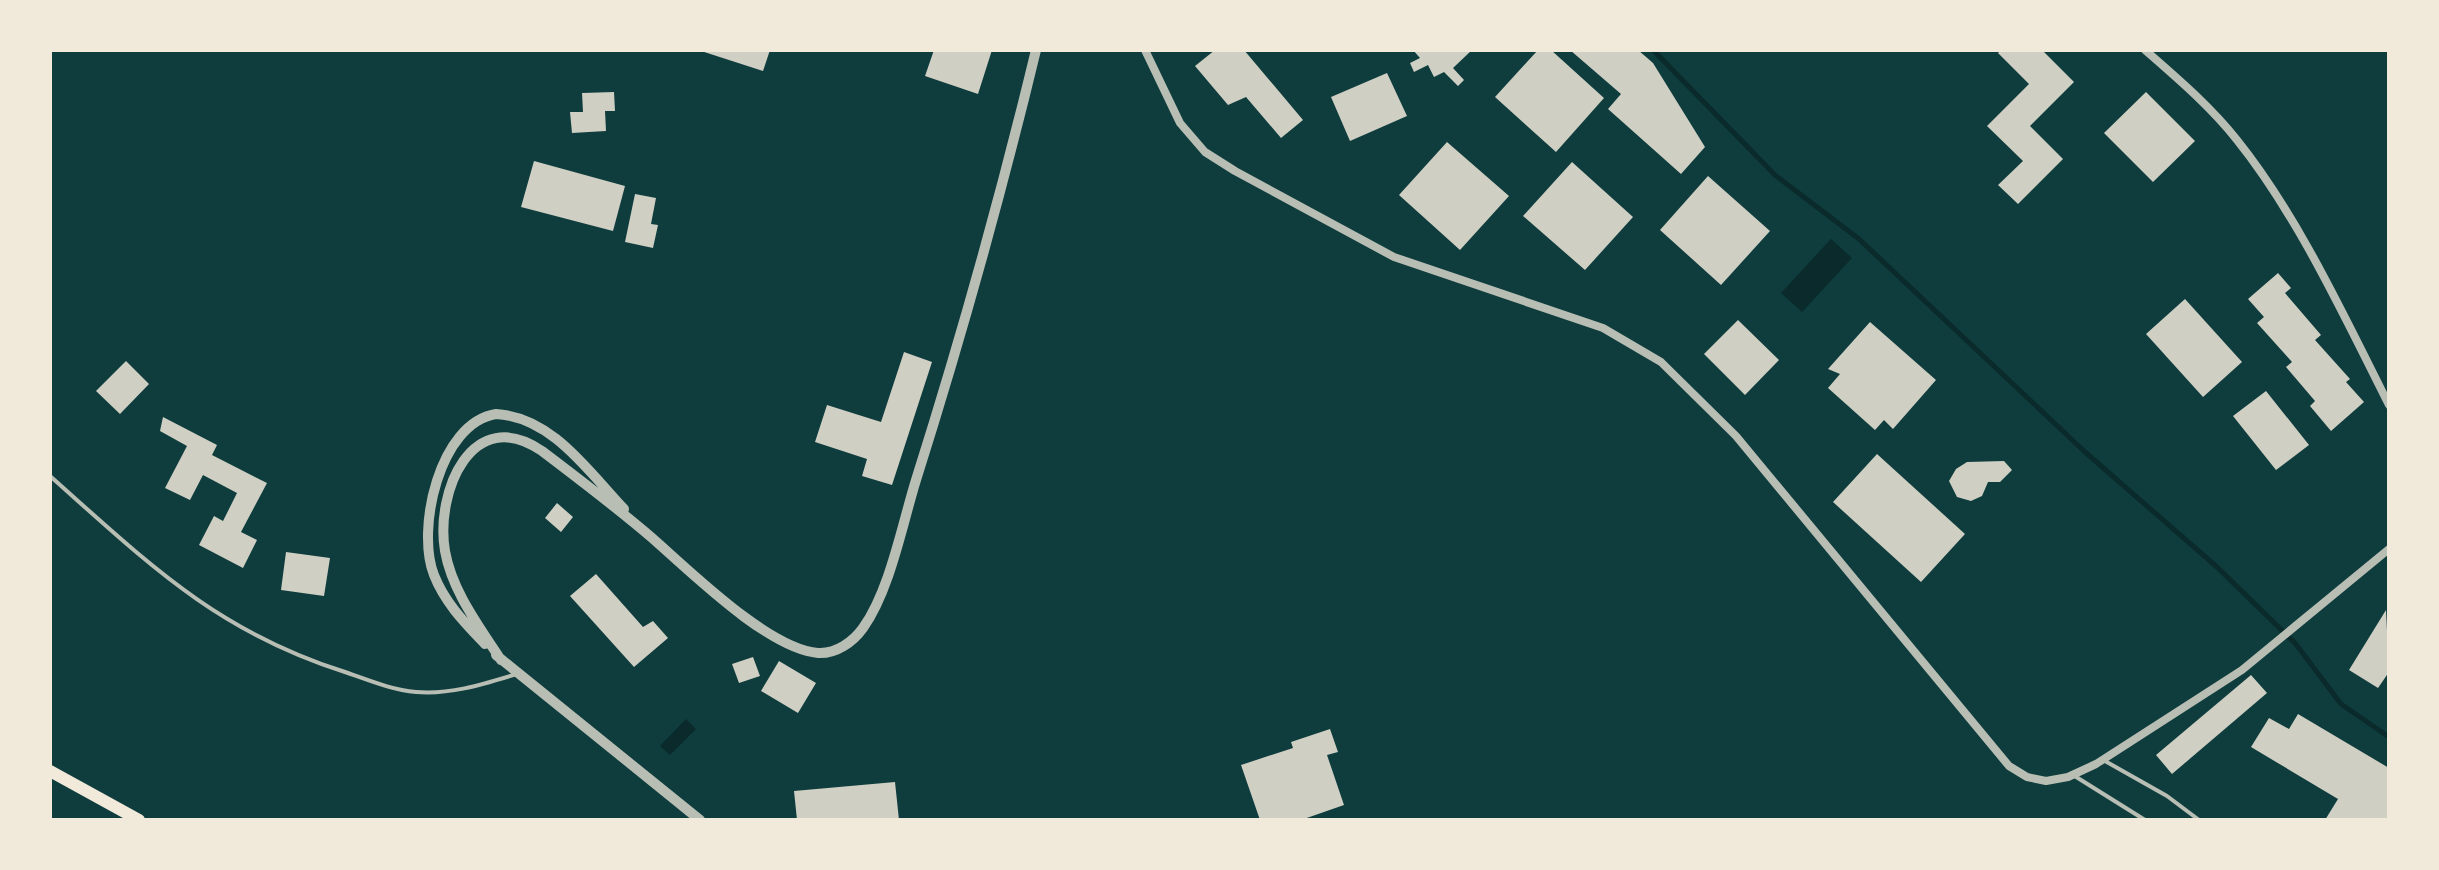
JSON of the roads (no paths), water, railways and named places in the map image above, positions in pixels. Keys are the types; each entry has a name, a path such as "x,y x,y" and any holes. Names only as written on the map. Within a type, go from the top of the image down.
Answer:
{"main road":[{"path":"50,771 139,820"}],"street":[{"path":"501,660 459,591 445,549 448,498 469,453 494,437 525,440 650,536 745,616 787,643 811,652 828,653 842,647 859,633 869,618 889,567 938,411 994,220 1036,50"},
{"path":"1145,50 1180,123 1205,152 1235,171 1394,257 1603,328 1661,362 1736,436 2009,766 2033,779 2058,780 2103,760 2242,670 2389,552"},
{"path":"2145,50 2202,102 2240,144 2288,218 2389,405"},
{"path":"650,536 561,443 541,427 496,414 469,427 443,466 431,499 428,555 447,600 501,660 700,820"}],"lane":[{"path":"50,476 175,586 211,612 289,652 415,692 464,688 519,674"},
{"path":"2103,760 2167,796 2199,820"},
{"path":"2073,775 2145,820"}],"water":[{"path":"1831,239 1852,258 1802,312 1781,293"},
{"path":"686,719 696,729 670,755 660,746"}],"waterway":[{"path":"1653,50 1775,175 1859,239 2085,452 2217,567 2295,643 2341,704 2389,737"}]}
